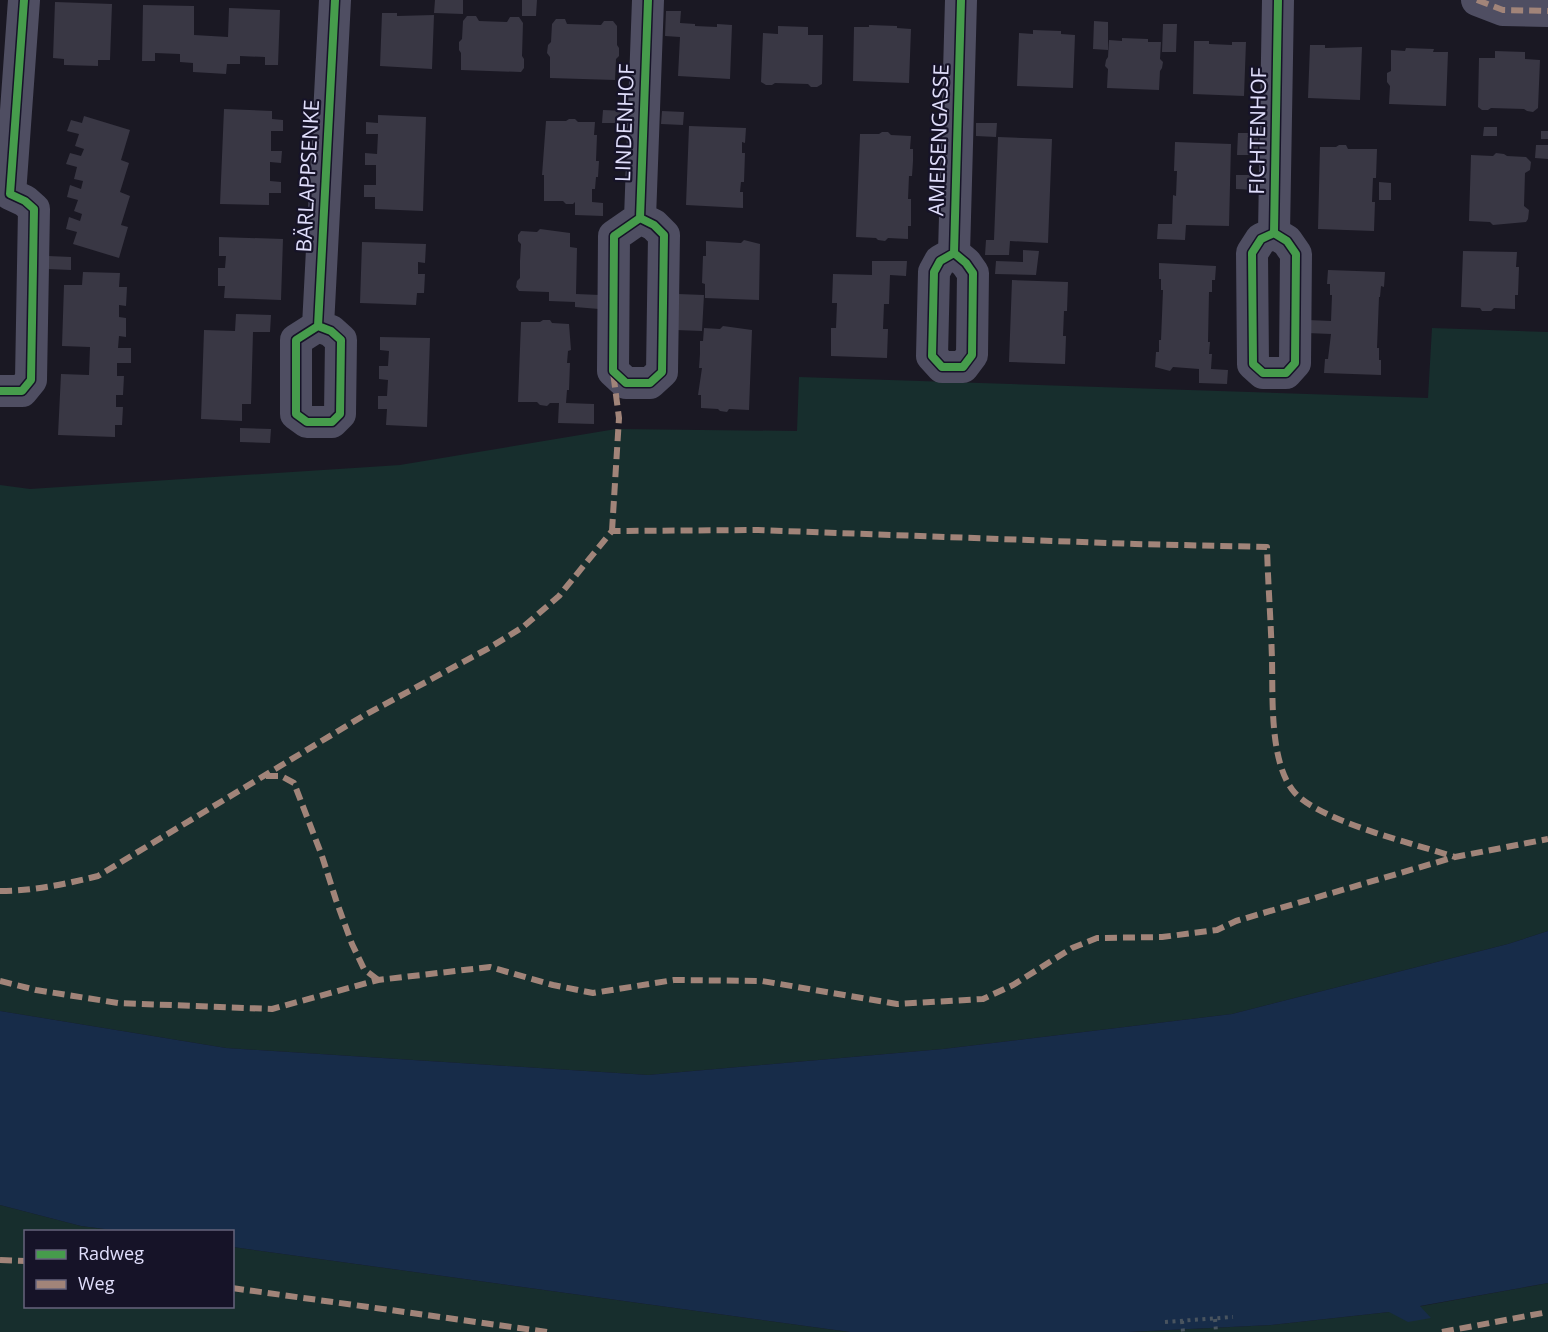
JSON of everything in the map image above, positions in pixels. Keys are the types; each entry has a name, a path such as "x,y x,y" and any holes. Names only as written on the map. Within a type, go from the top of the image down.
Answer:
{"street":[{"path":"0,391 22,391 31,380 15,201 24,0"},
{"name":"BÄRLAPPSENKE","path":"329,333 335,0"},
{"name":"LINDENHOF","path":"648,0 652,227"},
{"name":"AMEISENGASSE","path":"961,0 963,263"},
{"name":"FICHTENHOF","path":"1278,0 1285,243"},
{"path":"1478,0 1503,10 1548,11"}],"path":[{"path":"1165,1322 1233,1317"},
{"path":"1215,1319 1216,1332"},
{"path":"1182,1321 1183,1332"}],"green space":[{"path":"1432,328 1548,332 1548,931 1508,944 1232,1014 943,1049 648,1075 226,1048 0,1011 0,485 30,489 400,465 616,429 797,431 799,377 1428,398"},
{"path":"0,1205 81,1226 112,1230 24,1230 24,1308 234,1308 234,1247 850,1332 0,1332"},
{"path":"1548,1283 1548,1332 1128,1332 1271,1325 1389,1312"}],"water":[{"path":"1548,931 1548,1283 1420,1306 1431,1318 1408,1322 1389,1312 1271,1325 1128,1332 850,1332 234,1247 234,1230 112,1230 81,1226 0,1205 0,1011 226,1048 648,1075 943,1049 1232,1014 1508,944"}],"building":[{"path":"435,0 463,0 463,14 434,13"},
{"path":"522,0 537,0 536,16 522,16"},
{"path":"55,2 112,4 110,60 98,60 98,66 64,65 64,59 53,58"},
{"path":"143,5 194,6 194,35 228,37 229,8 280,10 278,65 265,65 265,57 240,56 240,64 227,64 226,74 193,72 193,63 180,62 180,54 155,53 155,61 142,61"},
{"path":"666,11 681,11 680,23 717,27 717,24 732,25 730,79 678,76 680,37 665,36"},
{"path":"382,13 397,13 397,16 434,15 432,69 380,66"},
{"path":"467,16 476,16 479,21 507,22 510,17 519,17 523,23 524,68 521,72 461,70 459,42 462,39 463,21"},
{"path":"556,19 565,19 567,24 601,25 604,21 613,21 617,26 619,48 615,80 550,78 550,57 547,53 551,42 552,24"},
{"path":"1094,21 1108,22 1108,50 1093,49"},
{"path":"1163,24 1177,24 1176,52 1162,52"},
{"path":"869,25 911,29 909,83 853,81 854,27 869,27"},
{"path":"778,26 808,27 808,35 823,35 822,84 811,87 808,84 766,85 761,82 763,33 778,34"},
{"path":"1033,30 1061,31 1061,34 1075,35 1073,88 1017,86 1019,33 1033,34"},
{"path":"1122,38 1161,42 1160,59 1163,62 1159,90 1107,88 1108,69 1105,66 1109,40 1122,41"},
{"path":"1194,41 1232,45 1232,42 1246,42 1244,96 1193,94"},
{"path":"1310,45 1325,45 1325,48 1362,47 1360,100 1308,98"},
{"path":"1406,48 1448,52 1446,106 1389,104 1390,86 1387,82 1387,73 1391,71 1391,50 1405,51"},
{"path":"1495,51 1525,52 1525,59 1540,60 1538,108 1533,112 1524,109 1482,110 1478,107 1479,58 1495,58"},
{"path":"224,109 272,111 272,119 283,120 283,131 271,131 271,151 282,151 281,163 270,162 270,181 281,182 281,193 269,193 269,205 220,204"},
{"path":"603,110 627,111 627,123 602,123"},
{"path":"662,111 684,112 683,125 661,124"},
{"path":"378,115 426,117 423,211 375,209 375,197 364,197 364,185 376,185 376,165 365,165 365,153 377,154 378,134 366,134 366,122 378,123"},
{"path":"84,116 130,130 121,160 129,163 120,192 130,196 121,225 128,227 119,258 73,244 77,232 66,229 69,217 80,221 82,214 74,211 78,200 67,197 70,185 81,189 83,181 74,179 77,167 66,164 70,153 81,156 84,149 75,146 79,134 67,131 71,120 82,123"},
{"path":"575,119 578,122 595,122 596,161 599,161 595,189 592,189 592,202 603,203 603,216 575,215 575,202 566,204 563,201 544,201 544,175 542,175 546,121"},
{"path":"976,123 997,123 996,137 976,136"},
{"path":"689,126 746,128 745,143 742,142 742,153 745,153 744,182 741,182 740,192 743,192 743,208 686,205"},
{"path":"1484,127 1497,127 1497,136 1483,136"},
{"path":"1541,131 1548,131 1548,139 1541,139"},
{"path":"882,132 911,136 910,149 913,149 913,161 912,176 909,176 908,199 911,199 911,226 908,226 908,239 888,238 885,241 856,237 860,134"},
{"path":"1238,133 1258,133 1258,155 1237,155"},
{"path":"998,137 1052,139 1048,243 1010,241 1009,255 985,255 986,240 994,240"},
{"path":"1175,142 1231,144 1229,226 1186,225 1185,240 1157,239 1158,224 1172,224 1177,171 1174,171"},
{"path":"1346,145 1348,149 1377,149 1372,202 1375,202 1374,231 1318,229 1320,147"},
{"path":"1536,145 1548,145 1548,159 1535,158"},
{"path":"1496,153 1526,157 1531,162 1530,170 1525,173 1524,206 1529,210 1526,222 1493,225 1490,222 1469,221 1471,155 1493,156"},
{"path":"1236,175 1256,175 1256,190 1236,189"},
{"path":"1379,182 1391,183 1391,200 1379,200"},
{"path":"540,229 570,233 570,247 577,248 576,294 600,295 599,309 575,307 575,302 549,301 549,292 519,291 516,287 520,278 521,244 518,241 518,235 521,231 537,232"},
{"path":"219,237 283,239 281,300 224,298 225,286 218,286 218,268 225,268 226,256 219,256"},
{"path":"744,240 760,244 759,300 705,298 705,284 702,283 706,241 741,243"},
{"path":"362,242 426,244 425,263 418,262 418,274 425,274 424,293 417,293 416,305 360,303"},
{"path":"1023,250 1039,251 1036,275 995,274 996,261 1023,262"},
{"path":"1463,251 1517,252 1516,267 1519,267 1515,309 1494,308 1491,311 1482,311 1480,308 1461,307"},
{"path":"48,256 71,257 71,270 47,269"},
{"path":"872,261 907,261 906,276 890,275 889,304 884,304 883,329 888,329 887,358 831,356 831,328 836,328 837,303 832,303 833,274 872,275"},
{"path":"1159,263 1216,266 1215,280 1212,280 1212,292 1209,292 1209,354 1212,354 1211,369 1228,370 1227,384 1199,383 1199,369 1173,367 1170,371 1155,367 1156,352 1159,352 1159,340 1161,340 1163,290 1161,290 1161,279 1159,279"},
{"path":"1328,270 1385,272 1384,287 1381,286 1379,297 1377,348 1379,348 1379,360 1381,360 1381,375 1324,373 1331,334 1307,333 1308,320 1331,321 1332,295 1330,295 1330,284 1327,284"},
{"path":"83,272 120,273 119,287 127,287 126,306 119,305 119,317 126,318 126,337 119,336 118,348 131,348 131,363 117,363 117,376 124,376 123,395 116,395 116,407 123,407 122,425 115,425 115,437 58,435 61,374 89,375 90,347 62,346 64,285 82,285"},
{"path":"1012,280 1068,282 1063,336 1066,336 1065,364 1009,362"},
{"path":"678,294 704,295 702,331 676,330"},
{"path":"236,314 271,315 270,332 253,332 251,404 242,404 242,421 201,419 204,330 235,331"},
{"path":"543,320 569,324 571,350 568,351 569,390 567,390 566,403 594,404 594,424 558,423 559,403 550,403 547,406 537,402 518,402 521,322"},
{"path":"723,326 752,330 749,410 729,409 727,412 701,408 701,395 698,395 702,368 699,368 700,341 703,341 704,328 720,329"},
{"path":"380,337 430,338 427,427 386,425 387,409 378,409 378,396 387,396 388,380 379,379 379,366 388,366 389,351 380,350"},
{"path":"240,428 271,429 270,443 240,442"}],"marked path":[{"path":"1477,0 1503,10 1548,11"},
{"path":"612,531 619,418 613,372"},
{"path":"0,891 37,888 98,876 363,716 489,648 523,627 559,596 612,531 758,530 1267,547 1274,730 1281,765 1287,780 1295,793 1308,804 1347,823 1455,857"},
{"path":"266,776 281,776 294,783 352,944 364,969 378,980"},
{"path":"0,981 36,990 118,1003 272,1009 378,980 490,967 553,985 593,993 674,980 762,981 897,1004 983,999 1013,985 1072,948 1097,938 1162,937 1217,930 1236,921 1455,857 1548,839"},
{"path":"0,1260 24,1261"},
{"path":"234,1288 548,1332"},
{"path":"1442,1332 1548,1312"}],"cycle path":[{"path":"0,391 22,391 31,380 34,209 25,201 10,194 24,0"},
{"path":"318,326 296,340 296,414 307,422 332,422 340,414 341,340 331,331 318,326 335,0"},
{"path":"640,218 614,236 613,371 626,383 650,383 662,372 664,235 654,225 640,218 648,0"},
{"path":"954,253 940,261 934,272 932,356 942,367 963,367 972,355 973,273 966,263 954,253 961,0"},
{"path":"1274,233 1261,239 1252,253 1253,364 1263,373 1286,373 1295,363 1296,254 1287,241 1274,233 1278,0"}]}
